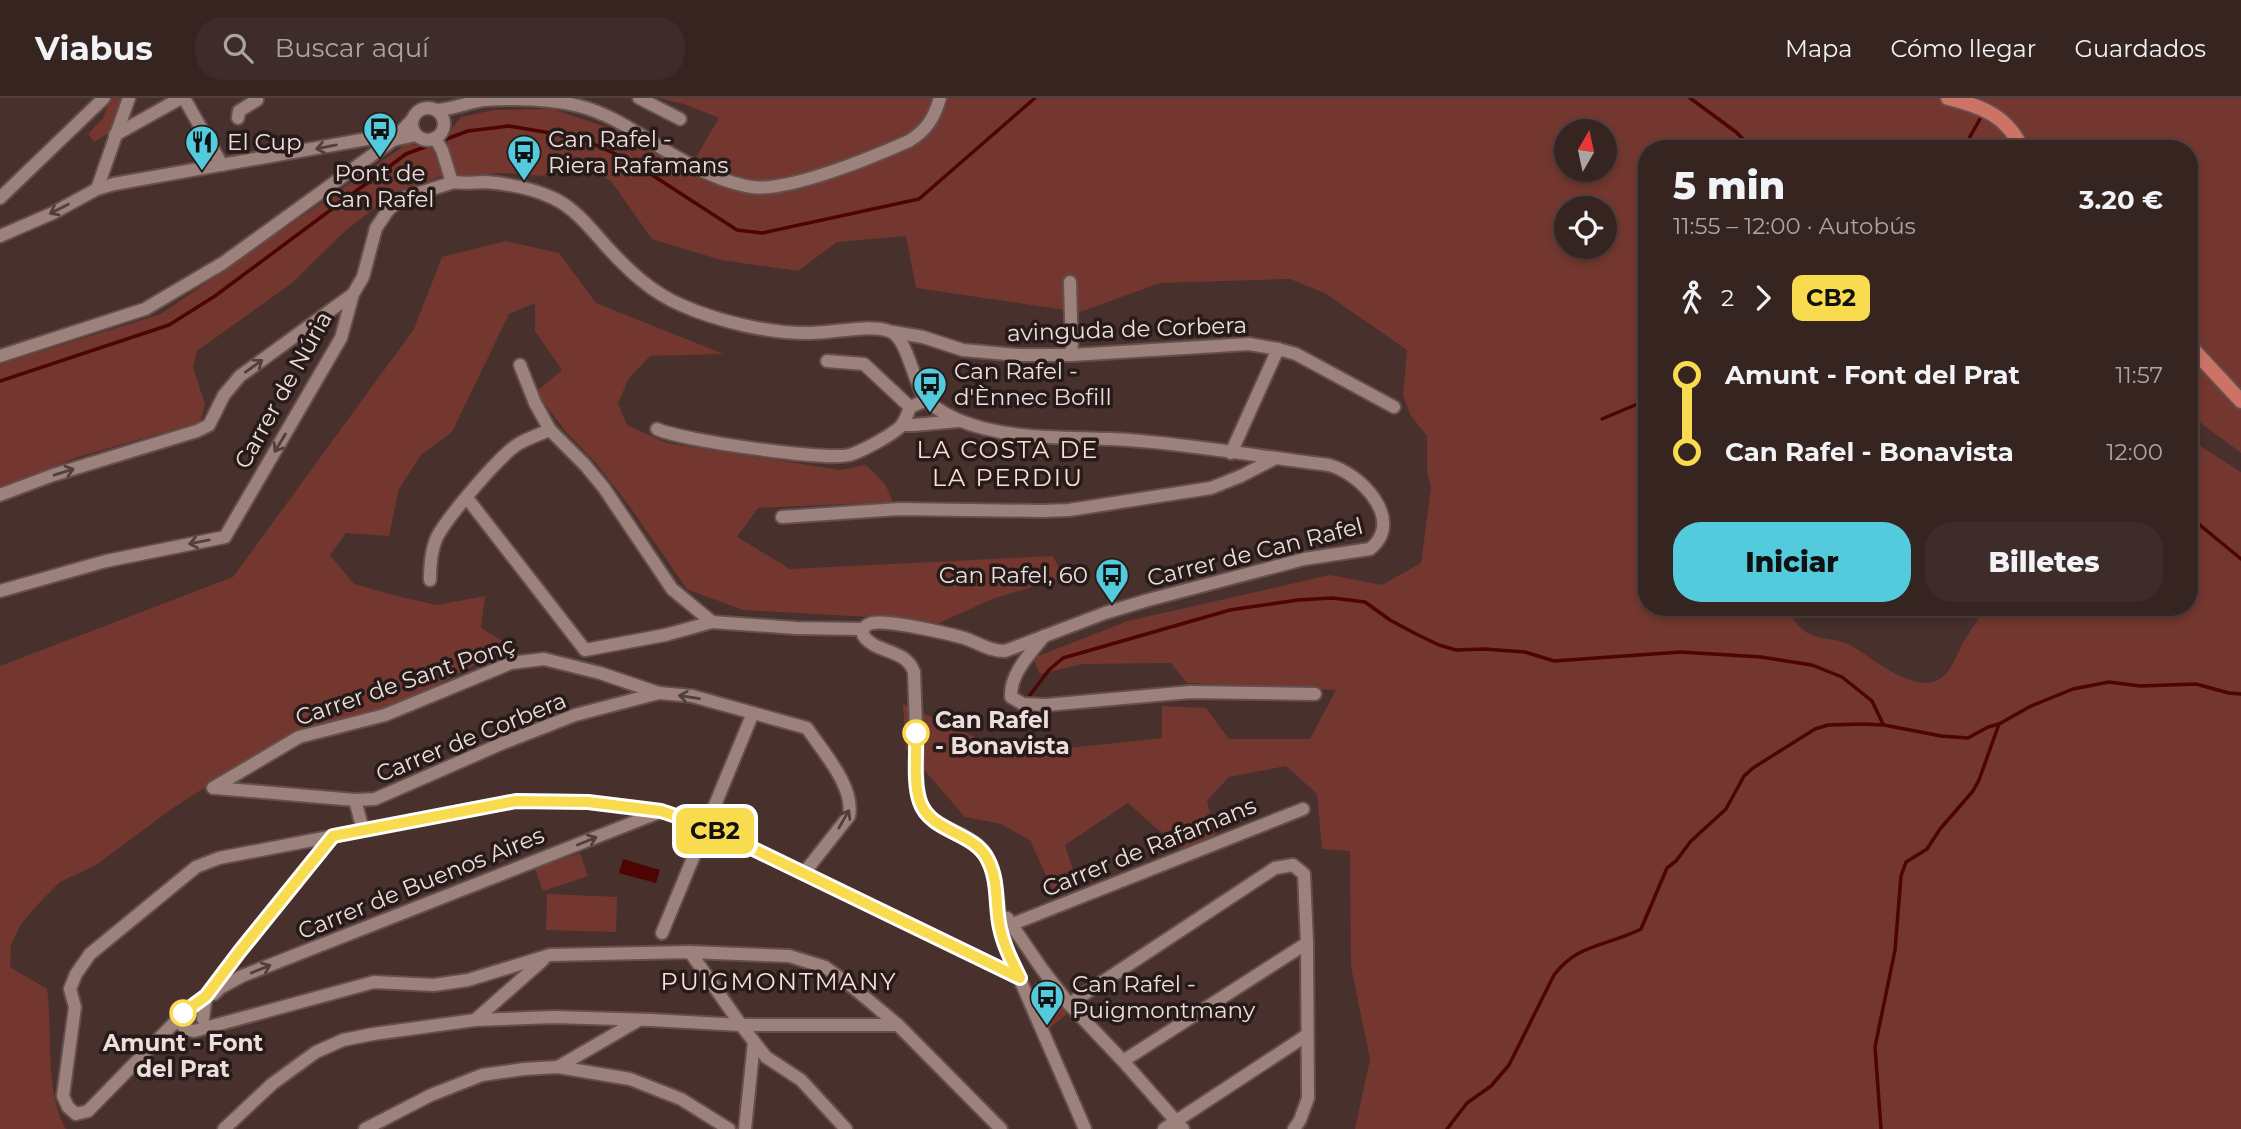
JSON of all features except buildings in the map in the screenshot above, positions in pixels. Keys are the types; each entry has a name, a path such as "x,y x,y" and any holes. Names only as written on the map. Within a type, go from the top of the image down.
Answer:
{"main road":[{"path":"1948,98 1990,111 2006,124 2016,140"},
{"path":"2198,355 2241,401"}],"street":[{"path":"0,198 104,98"},
{"path":"97,188 130,98"},
{"path":"115,135 182,98 222,165"},
{"path":"0,356 145,309 223,263 393,140 420,109 457,107 481,100 528,98 580,106 609,115 688,164 717,177 736,184 767,187 793,184 909,141 930,123 940,98"},
{"path":"639,98 680,119"},
{"path":"238,118 244,105 261,99"},
{"path":"433,133 412,128 414,99 442,115 433,133 451,176 505,184 555,199 577,214 639,279 684,307 760,328 786,332 880,329 893,332 900,339 917,384 927,400 910,407 902,425 888,436 849,455 816,455 712,442 668,434 657,429"},
{"path":"0,236 53,213 97,188 378,137 393,140 433,133 457,107"},
{"name":"Carrer de Núria","path":"0,591 106,561 225,537 341,338 353,295 363,277 376,228 388,209 403,198 451,176"},
{"path":"1070,282 1072,355"},
{"path":"0,495 53,475 197,432 209,425 224,395 240,376 353,295"},
{"name":"avinguda de Corbera","path":"893,332 990,354 1072,355 1249,344 1296,354 1394,407"},
{"path":"1231,453 1278,349"},
{"path":"827,361 864,363 910,407"},
{"path":"520,365 535,403 550,430 604,488 672,589 712,622"},
{"name":"Carrer de Can Rafel","path":"585,650 665,635 712,622 796,628 863,629 871,623 966,639 994,651 1005,651 1105,613 1148,600 1304,559 1370,549 1379,543 1383,533 1379,507 1354,476 1342,468 1130,440 1008,432 960,421 927,400"},
{"path":"902,425 960,421"},
{"path":"429,580 431,556 436,539 446,522 517,444 550,430"},
{"path":"782,517 900,509 1069,510 1211,488 1275,459"},
{"path":"467,498 600,673"},
{"path":"863,629 863,635 870,643 898,654 912,665 921,804 931,818 982,849 991,865 1000,928 1085,1129"},
{"path":"1045,636 1024,662 1011,685 1011,697 1023,704 1046,705 1190,691 1315,694"},
{"name":"Carrer de Sant Ponç","path":"214,788 299,737 385,715 511,663 544,659 600,673 659,693"},
{"path":"659,693 692,696 807,728 848,790 851,806 849,816 804,873"},
{"name":"Carrer de Corbera","path":"214,788 355,800 375,799 575,715 659,693"},
{"path":"662,933 753,713"},
{"path":"355,800 363,830"},
{"path":"333,836 240,951 197,1015 165,1034 88,1111 76,1114 68,1107 63,1096 75,1007 70,989 76,974 90,954 196,867 219,858 363,830 516,801 588,802 661,811 706,826 1020,978"},
{"name":"Carrer de Rafamans","path":"1010,925 1303,809"},
{"name":"Carrer de Buenos Aires","path":"197,1015 220,988 243,976 661,811"},
{"path":"1069,1004 1275,868 1293,865 1304,874 1308,1098 1294,1129"},
{"path":"997,895 1010,925 1069,1004 1180,1125"},
{"path":"1123,1061 1307,943"},
{"path":"197,1015 220,1024 374,982 434,985 457,982 547,956 691,952 789,956 825,967 898,1024 1001,1129"},
{"path":"691,952 741,1026 766,1057 801,1080 846,1129"},
{"path":"475,1020 547,956"},
{"path":"224,1129 272,1084 316,1052 334,1044 373,1034 475,1020 554,1017 741,1026 898,1024"},
{"path":"558,1067 640,1020"},
{"path":"1164,1129 1180,1125 1307,1035"},
{"path":"745,1129 754,1042"},
{"path":"365,1129 431,1095 482,1075 558,1067 630,1079 681,1100 729,1129"}],"shaded area":[{"path":"112,98 124,98 112,131 94,142 88,134 103,118"},
{"path":"658,98 2241,98 2241,453 2198,421 2198,140 1638,140 1638,616 1793,616 1800,627 1813,636 1850,645 1906,678 1922,683 1933,682 1943,677 1951,667 1979,616 2198,616 2198,445 2241,472 2241,1129 1355,1129 1370,1059 1351,967 1350,851 1322,849 1317,794 1286,766 1229,777 1207,801 1215,835 1181,850 1128,803 1065,845 1078,886 1053,891 1030,840 1001,824 965,817 906,749 903,704 1012,754 1162,738 1162,706 1206,708 1229,739 1310,739 1336,690 1187,683 1171,663 1082,664 1040,674 1033,658 1128,621 1330,575 1382,585 1421,563 1431,489 1427,471 1427,436 1411,416 1403,396 1407,350 1325,293 1290,279 1160,283 1080,312 916,288 906,236 837,242 798,271 721,260 652,239 611,181 580,164 560,159 555,160 544,176 506,173 442,176 391,195 344,232 291,284 197,351 193,368 205,404 200,422 78,457 0,487 0,364 161,314 408,143 427,148 447,144 452,128 461,117 494,110 552,109 628,134 688,171 719,118 684,104"},
{"path":"506,241 559,253 596,303 724,354 650,356 629,378 618,403 627,425 667,443 840,470 866,465 885,484 893,502 758,508 737,537 790,569 1053,556 1064,577 992,599 935,625 870,617 743,610 687,589 630,507 536,392 562,370 535,331 535,303 509,314 452,432 421,455 399,489 389,536 346,533 330,555 354,584 401,597 437,605 485,596 481,628 511,646 391,709 294,732 260,760 201,790 96,865 60,882 21,924 11,945 10,967 47,989 52,1080 59,1114 66,1129 0,1129 0,666 233,577 414,329 442,257"},
{"path":"580,853 588,876 543,891 535,869"},
{"path":"623,859 660,870 656,883 619,873"},
{"path":"547,894 617,897 616,932 546,930"},
{"path":"1035,983 1046,985 1067,1014 1048,1029 1031,990"}],"waterway":[{"path":"0,381 169,325 215,296 406,154 468,131 509,126 580,138 629,160 737,230 762,233 919,199 1035,98"},
{"path":"1690,98 1744,140"},
{"path":"1968,140 1980,119"},
{"path":"1602,419 1638,404"},
{"path":"2198,523 2241,559"},
{"path":"1030,695 1049,670 1063,658 1230,610 1332,598 1365,602 1416,634 1456,650 1525,652 1554,661 1681,652 1761,657 1812,665 1842,677 1872,701 1883,724"},
{"path":"1447,1129 1467,1103 1491,1086 1509,1065 1554,975 1563,965 1583,951 1641,929 1667,868 1691,841 1726,809 1744,776 1815,729 1828,725 1884,725 1941,736 1968,738 2031,706 2073,689 2109,682 2140,686 2196,684 2241,694"},
{"path":"1881,1129 1875,1047 1895,950 1901,876 1906,862 1927,849 1940,829 1973,791 1999,724"}],"bus line":[{"name":"CB2","path":"183,1013 206,996 333,836 516,801 588,802 661,811 706,826 1020,978 1000,928 995,882 987,857 971,840 931,818 921,804 918,795 916,733"}],"place":[{"name":"Pont de Can Rafel","path":"380,159"},
{"name":"El Cup","path":"202,172"},
{"name":"Can Rafel - Riera Rafamans","path":"524,182"},
{"name":"Can Rafel - d'Ènnec Bofill","path":"930,414"},
{"name":"Can Rafel, 60","path":"1112,605"},
{"name":"Can Rafel - Bonavista","path":"916,733"},
{"name":"Amunt - Font del Prat","path":"183,1013"},
{"name":"Can Rafel - Puigmontmany","path":"1047,1027"}],"district":[{"name":"LA COSTA DE LA PERDIU","path":"1008,464"},
{"name":"PUIGMONTMANY","path":"779,982"}]}
